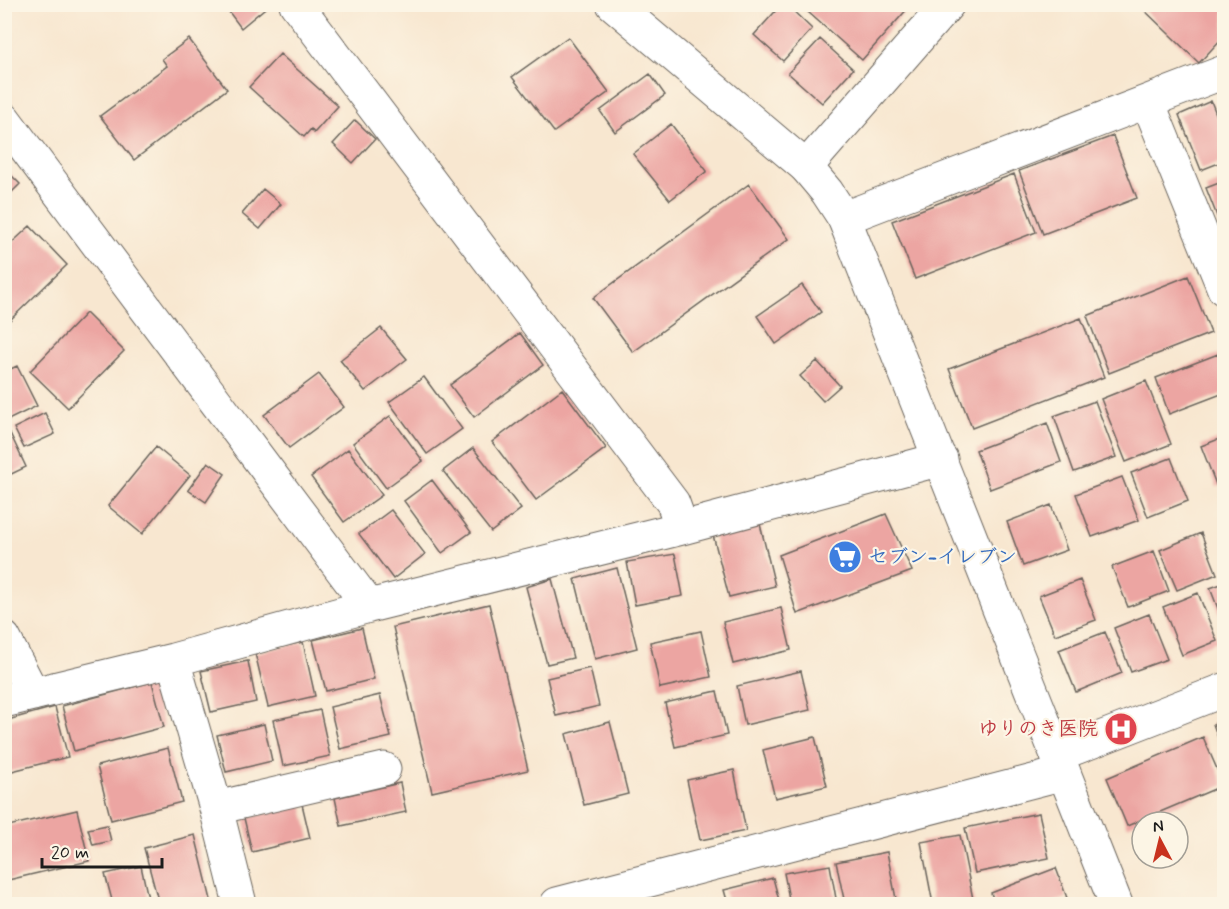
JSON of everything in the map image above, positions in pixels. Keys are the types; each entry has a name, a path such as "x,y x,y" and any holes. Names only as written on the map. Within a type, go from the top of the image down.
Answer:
{"street":[{"path":"296,4 660,484 673,503 682,528"},
{"path":"613,4 806,167 827,192 844,218 1116,904"},
{"path":"806,167 948,4"},
{"path":"844,218 1224,72"},
{"path":"1148,102 1222,276"},
{"path":"4,119 369,606"},
{"path":"4,638 19,698 173,660 369,606 682,528 940,459"},
{"path":"173,660 216,808 240,904"},
{"path":"557,904 1060,764 1224,690"},
{"path":"216,808 384,769"}],"building":[{"path":"223,4 270,4 241,28"},
{"path":"782,4 786,4 812,29 783,61 754,35"},
{"path":"799,4 905,4 909,7 862,60"},
{"path":"1138,4 1224,4 1224,36 1199,63"},
{"path":"568,37 609,92 554,132 512,77"},
{"path":"189,39 227,89 134,160 100,116 167,66 162,59"},
{"path":"820,39 853,69 822,103 788,73"},
{"path":"280,54 338,106 314,133 311,129 304,137 249,87"},
{"path":"650,74 665,95 615,132 600,111"},
{"path":"1211,101 1224,134 1224,161 1201,170 1179,115"},
{"path":"355,120 375,139 353,163 333,144"},
{"path":"671,124 707,171 670,200 633,154"},
{"path":"1113,136 1137,198 1043,234 1019,171"},
{"path":"4,168 20,184 4,200"},
{"path":"1014,174 1036,232 915,279 892,221"},
{"path":"1224,181 1224,234 1206,188"},
{"path":"749,184 789,239 633,352 593,298"},
{"path":"263,189 281,204 260,229 242,214"},
{"path":"30,226 67,265 10,320 4,314 4,250"},
{"path":"1188,276 1211,333 1109,373 1087,316"},
{"path":"802,285 821,312 776,344 757,316"},
{"path":"86,313 124,351 68,408 30,371"},
{"path":"1081,318 1104,377 972,428 949,369"},
{"path":"381,328 407,359 365,391 340,360"},
{"path":"520,333 543,365 474,417 450,385"},
{"path":"1218,354 1224,370 1224,393 1169,414 1156,378"},
{"path":"817,361 840,386 823,401 800,376"},
{"path":"17,366 37,406 4,422 4,372"},
{"path":"319,374 344,407 289,448 264,415"},
{"path":"424,377 462,429 427,454 389,402"},
{"path":"1146,381 1171,444 1126,462 1101,399"},
{"path":"562,389 606,448 536,500 492,442"},
{"path":"1095,401 1116,457 1074,472 1054,416"},
{"path":"45,413 55,434 24,448 14,428"},
{"path":"390,416 423,461 386,488 353,443"},
{"path":"1047,423 1061,462 990,489 976,450"},
{"path":"9,431 26,467 5,477 5,433"},
{"path":"1224,437 1224,484 1217,487 1201,446"},
{"path":"156,447 190,475 142,534 108,506"},
{"path":"473,448 521,509 491,532 443,471"},
{"path":"348,449 382,495 344,522 311,477"},
{"path":"1171,458 1188,501 1148,517 1131,473"},
{"path":"208,462 225,474 206,502 188,490"},
{"path":"1122,477 1139,520 1092,537 1076,494"},
{"path":"432,480 471,532 442,553 404,501"},
{"path":"1051,505 1067,550 1023,566 1007,522"},
{"path":"391,510 425,554 393,579 359,534"},
{"path":"886,514 912,571 797,614 779,555"},
{"path":"760,524 775,586 729,597 713,535"},
{"path":"1201,533 1217,574 1177,590 1160,550"},
{"path":"1154,551 1169,591 1128,607 1112,567"},
{"path":"675,554 683,596 635,605 627,562"},
{"path":"617,568 637,648 595,659 575,579"},
{"path":"552,579 573,658 547,664 526,587"},
{"path":"1080,580 1096,620 1055,635 1039,596"},
{"path":"1224,583 1224,624 1210,588"},
{"path":"1198,593 1217,641 1182,655 1163,607"},
{"path":"489,604 528,770 432,792 393,627"},
{"path":"781,608 791,650 733,664 723,622"},
{"path":"1149,614 1167,659 1131,672 1114,628"},
{"path":"362,628 374,679 326,691 313,640"},
{"path":"701,631 711,677 660,688 650,642"},
{"path":"1105,632 1122,673 1076,692 1059,650"},
{"path":"303,642 315,696 268,707 255,653"},
{"path":"248,661 256,702 211,712 201,671"},
{"path":"590,668 599,706 556,716 547,678"},
{"path":"801,671 810,710 745,725 737,686"},
{"path":"152,682 164,727 74,751 62,706"},
{"path":"717,691 727,735 675,747 665,703"},
{"path":"380,695 391,737 340,749 330,707"},
{"path":"55,707 68,757 4,773 4,721"},
{"path":"320,710 330,756 283,766 273,720"},
{"path":"1224,720 1224,754 1213,724"},
{"path":"610,722 628,794 584,805 566,734"},
{"path":"264,724 272,761 226,772 217,735"},
{"path":"815,737 827,786 775,798 763,750"},
{"path":"1203,737 1224,785 1165,810 1130,810 1130,825 1127,826 1107,778"},
{"path":"168,748 182,802 111,820 97,766"},
{"path":"734,770 746,831 700,840 687,780"},
{"path":"400,783 406,812 341,826 335,798"},
{"path":"302,804 310,838 252,852 244,818"},
{"path":"77,810 89,861 4,881 4,827"},
{"path":"1039,813 1049,858 975,873 965,828"},
{"path":"107,825 111,841 93,845 88,829"},
{"path":"195,835 212,904 159,904 144,848"},
{"path":"960,835 974,904 933,904 921,842"},
{"path":"887,852 897,904 845,904 836,862"},
{"path":"830,865 837,904 790,904 784,873"},
{"path":"141,866 148,898 113,904 105,874"},
{"path":"1056,868 1067,898 1049,904 995,904 991,893"},
{"path":"773,878 780,904 728,904 724,890"}],"place":[{"name":"セブン-イレブン","path":"845,557"},
{"name":"ゆりのき医院","path":"1121,729"}]}
